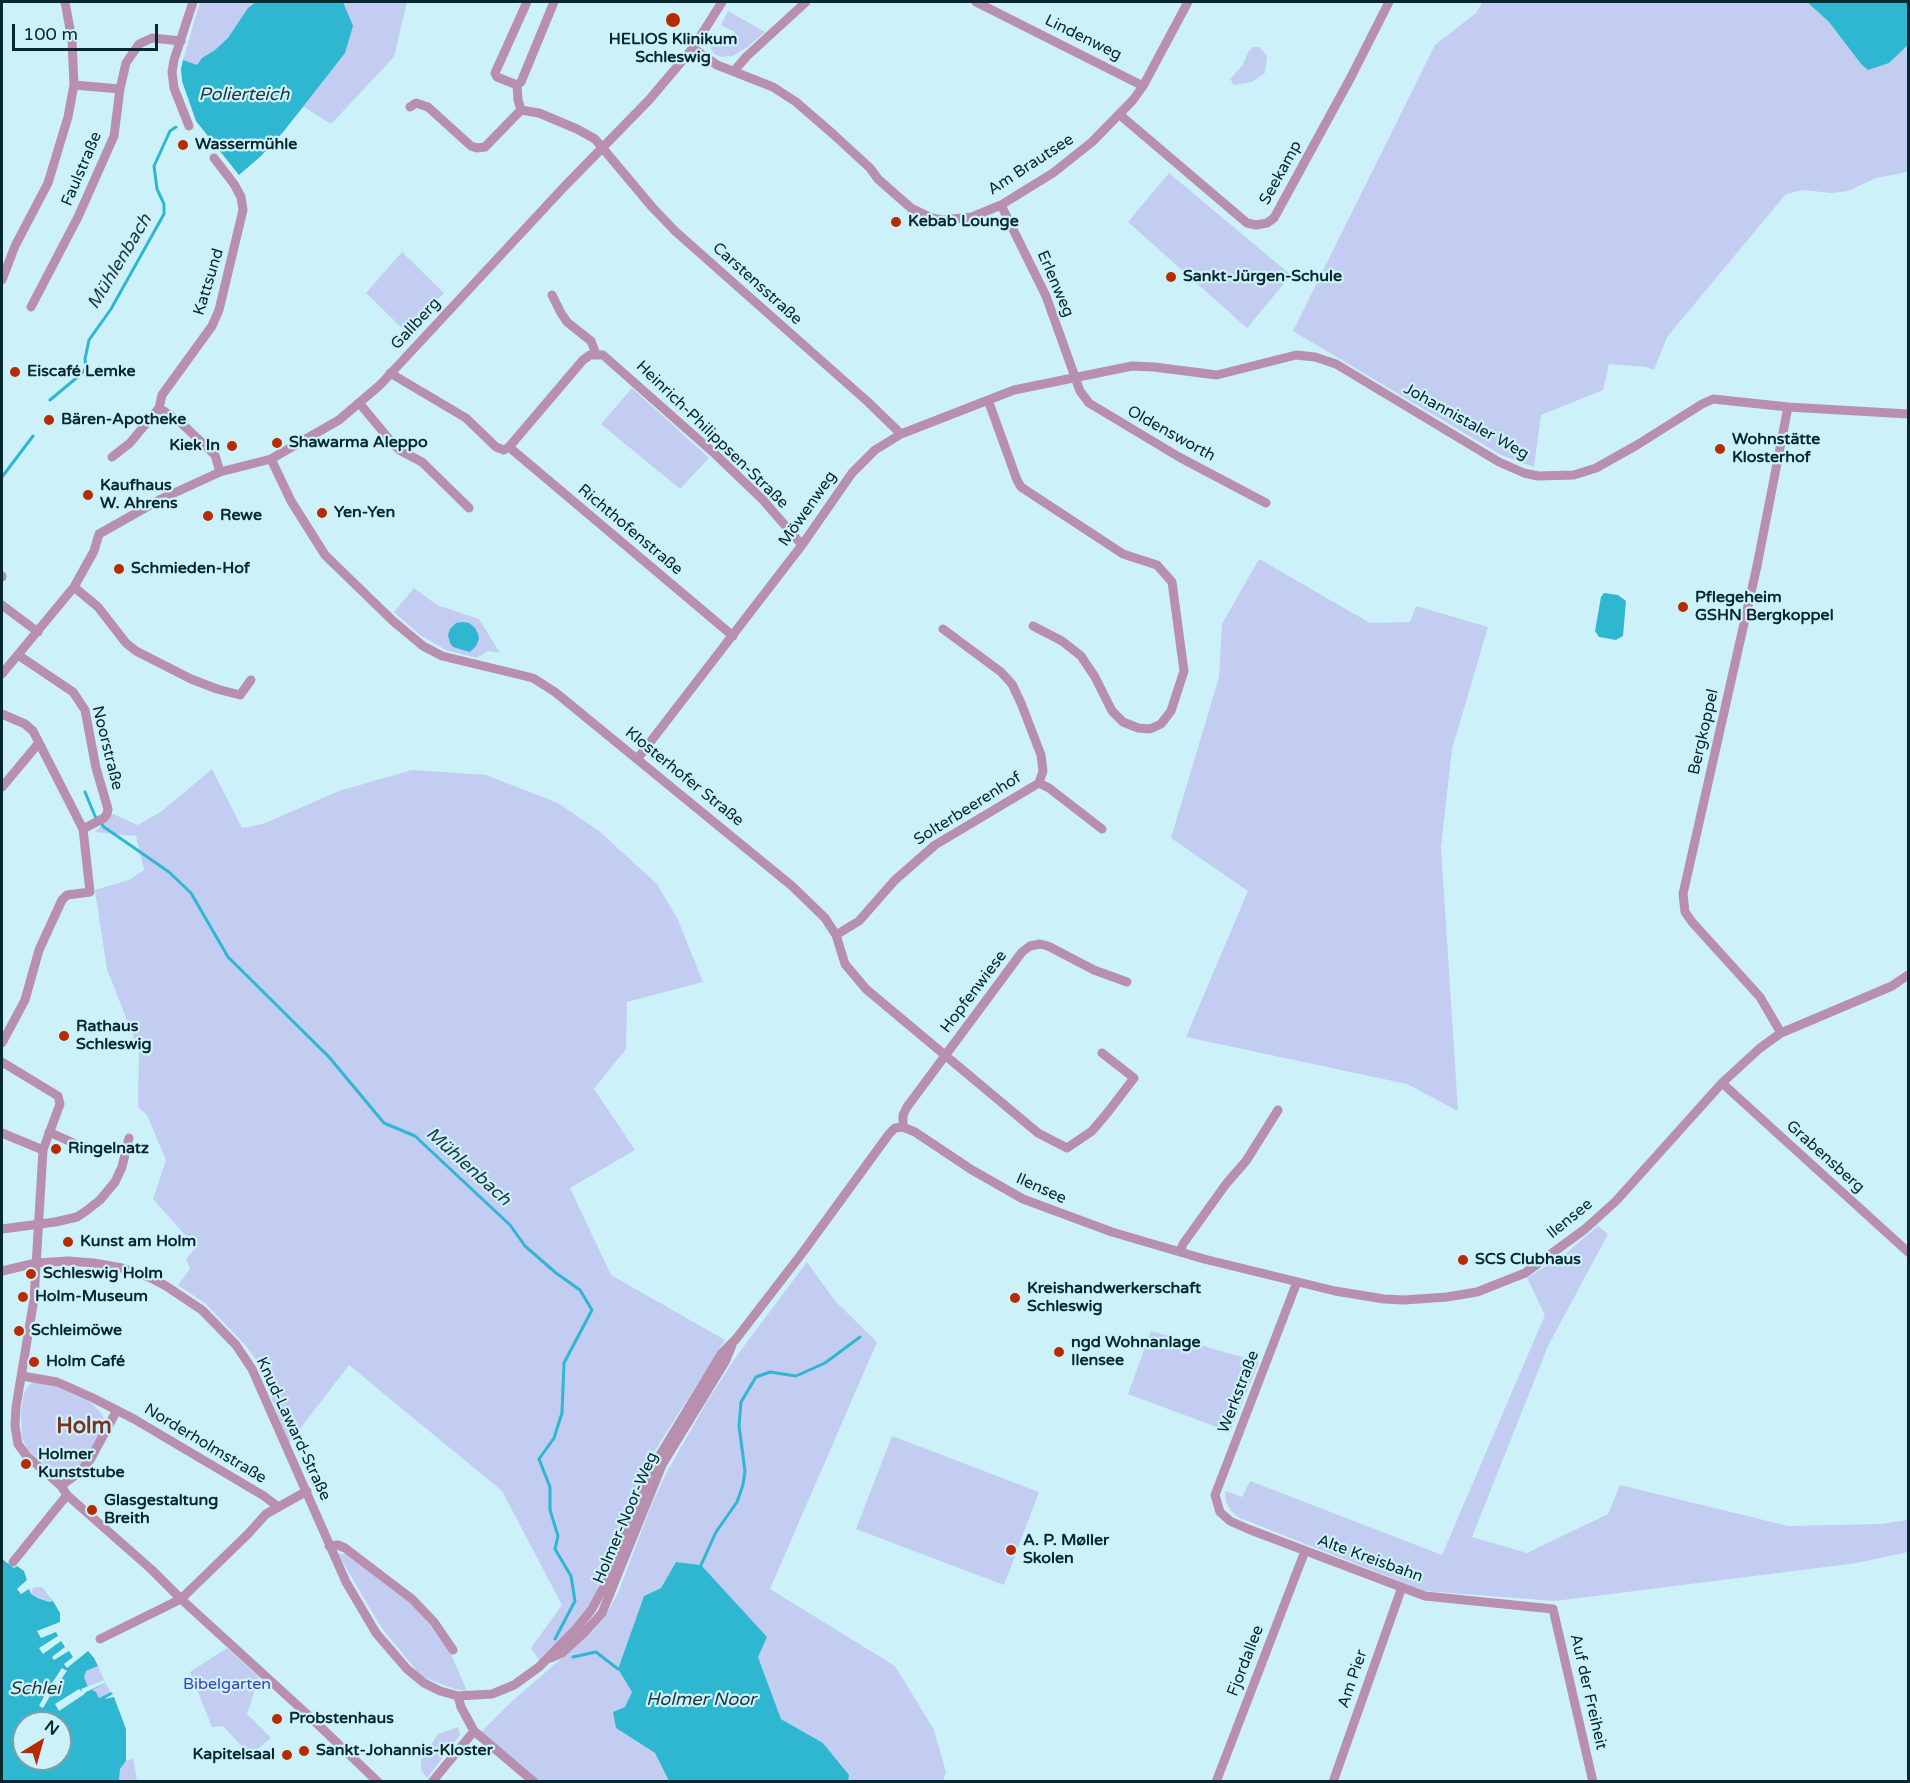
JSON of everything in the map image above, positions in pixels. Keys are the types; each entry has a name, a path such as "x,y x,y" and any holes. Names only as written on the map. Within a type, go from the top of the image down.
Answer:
{"street":[{"path":"2,280 15,246 48,183 63,137 74,85 72,40 65,2"},
{"path":"189,126 174,88 172,72 193,2"},
{"path":"517,85 497,77 495,73 527,2"},
{"path":"517,85 521,82 554,2"},
{"name":"Gallberg","path":"74,587 94,551 99,534 161,499 219,472 271,459 339,420 360,404 650,100 693,48 722,2"},
{"path":"734,71 747,56 806,2"},
{"name":"Lindenweg","path":"976,2 1143,86"},
{"name":"Am Brautsee","path":"693,48 717,65 773,87 796,102 862,161 888,189 919,213 932,218 952,219 972,217 1001,205 1053,172 1092,142 1120,115 1143,86 1188,2"},
{"name":"Seekamp","path":"1120,115 1247,223 1256,225 1267,223 1274,218 1389,2"},
{"name":"Faulstraße","path":"32,307 78,217 114,136 126,63 139,44 152,38 181,41"},
{"path":"74,85 120,89"},
{"path":"410,107 416,103 428,107 471,146 485,147 521,110 517,85"},
{"name":"Carstensstraße","path":"521,110 539,113 595,138 675,231 901,434"},
{"name":"Kattsund","path":"112,457 130,443 159,408 167,386 212,326 219,310 243,210 241,197 214,158"},
{"name":"Erlenweg","path":"1001,205 1046,296 1075,378"},
{"name":"Heinrich-Philippsen-Straße","path":"552,295 567,322 591,341 596,354 603,355 610,360 715,454 763,500 802,545"},
{"path":"390,373 466,418 496,447 504,450 583,360 596,354"},
{"name":"Johannistaler Weg","path":"1075,378 1132,366 1154,366 1217,375 1296,355 1315,357 1336,364 1499,462 1524,473 1538,476 1574,475 1596,468 1637,446 1713,399 1788,407 1908,414"},
{"name":"Möwenweg","path":"638,758 802,545 852,473 875,450 901,434 1014,390 1075,378"},
{"name":"Oldensworth","path":"1075,378 1089,404 1179,457 1266,503"},
{"path":"987,400 1021,487 1123,555 1157,565 1172,582 1184,670 1171,711 1161,724 1150,729 1138,728 1123,722 1112,711 1095,677 1081,656 1062,641 1034,626"},
{"path":"360,404 394,446 422,462 469,508"},
{"name":"Bergkoppel","path":"1781,1033 1760,997 1692,922 1685,912 1683,894 1757,566 1788,407"},
{"path":"159,408 179,421 215,455 219,472"},
{"name":"Richthofenstraße","path":"508,447 733,636"},
{"name":"Klosterhofer Straße","path":"271,459 291,501 325,555 393,621 423,646 442,656 533,678 555,692 792,886 825,918 836,935 845,964 866,989 1038,1133 1067,1148 1092,1131 1134,1078 1102,1053"},
{"path":"2,675 74,587 98,607 126,643 136,651 191,679 228,692 240,695 251,680"},
{"path":"2,605 38,632"},
{"name":"Solterbeerenhof","path":"836,935 859,921 894,880 934,845 1039,783 1042,771 1041,755 1012,684 1001,672 943,629"},
{"name":"Noorstraße","path":"18,655 73,692 85,710 96,768 108,808 104,818 88,828"},
{"path":"2,714 25,724 33,731 38,744 88,828 90,892 67,895 62,900 39,950 25,1000 2,1043"},
{"path":"2,787 38,744"},
{"name":"Solterbeerenhof","path":"1039,783 1049,788 1102,829"},
{"name":"Hopfenwiese","path":"945,1056 1022,952 1030,946 1040,944 1048,946 1094,970 1127,982"},
{"name":"Ilensee","path":"903,1127 915,1132 972,1170 1023,1199 1112,1232 1180,1252 1335,1291 1384,1299 1411,1300 1477,1292 1525,1273 1585,1229 1616,1201 1722,1083 1781,1033 1892,986 1908,975"},
{"path":"903,1127 904,1111 945,1056"},
{"path":"2,1062 60,1099 43,1150 34,1299 16,1407 15,1426 18,1444 26,1455 67,1495 152,1570 378,1782"},
{"name":"Grabensberg","path":"1722,1083 1908,1252"},
{"path":"1180,1252 1183,1244 1220,1192 1246,1161 1278,1110"},
{"name":"Holmer-Noor-Weg","path":"458,1696 475,1696 504,1690 514,1685 549,1659 562,1653 602,1613 662,1466 725,1362 733,1342 803,1252 889,1134 895,1128 903,1127"},
{"path":"49,1132 86,1147"},
{"path":"2,1133 43,1150"},
{"path":"2,1229 77,1216 100,1200 115,1182 122,1167 129,1138"},
{"name":"Knud-Laward-Straße","path":"2,1271 36,1263 68,1261 122,1268 151,1278 185,1297 202,1310 236,1345 252,1369 329,1546 364,1615 390,1650 415,1677 440,1691 458,1696"},
{"name":"Werkstraße","path":"1220,1512 1215,1495 1297,1282"},
{"name":"Norderholmstraße","path":"21,1376 57,1382 117,1410 264,1496 277,1506"},
{"path":"60,1486 90,1460 117,1410"},
{"path":"100,1639 181,1599 266,1514 306,1491"},
{"path":"13,1562 67,1495"},
{"name":"Alte Kreisbahn","path":"1220,1512 1230,1521 1425,1596 1553,1609"},
{"path":"329,1546 338,1545 345,1548 412,1599 434,1622 453,1650"},
{"name":"Fjordallee","path":"1216,1782 1305,1551"},
{"name":"Am Pier","path":"1333,1782 1402,1587"},
{"name":"Auf der Freiheit","path":"1553,1609 1593,1782"},
{"path":"458,1696 461,1707 474,1731 534,1782"},
{"path":"432,1782 474,1731"}],"green space":[{"name":"Polierteich","path":"200,2 407,2 394,57 331,124 304,107 261,156 239,175 196,121 182,81 183,60"},
{"path":"1483,2 1807,2 1829,22 1861,64 1889,63 1908,45 1908,172 1876,178 1848,191 1831,193 1803,190 1786,194 1667,337 1654,370 1646,367 1609,364 1603,390 1541,415 1534,467 1501,455 1293,331 1435,45 1476,13"},
{"path":"728,11 765,32 732,56 721,57 714,54 710,42 715,34 731,41 735,32 721,25"},
{"path":"1253,47 1259,47 1267,56 1265,73 1252,82 1234,85 1230,79 1242,66"},
{"path":"1169,173 1291,275 1247,328 1128,222"},
{"path":"402,252 444,293 409,329 404,330 366,293"},
{"path":"632,388 709,458 680,489 601,424"},
{"path":"1259,559 1370,623 1410,622 1416,606 1488,627 1452,749 1441,847 1458,1111 1407,1084 1186,1037 1248,891 1171,838 1219,677 1222,624"},
{"path":"414,588 437,605 479,619 500,653 488,651 477,658 446,650 420,635 394,612"},
{"path":"212,769 242,828 263,824 339,791 412,770 486,775 558,803 599,831 657,884 678,920 703,982 627,1002 626,1049 594,1089 635,1150 570,1188 611,1275 725,1340 654,1452 633,1495 590,1607 574,1627 539,1660 531,1648 562,1605 502,1491 349,1365 289,1443 257,1361 246,1346 206,1304 178,1285 190,1269 186,1259 196,1247 153,1199 166,1160 147,1115 138,1107 139,1051 107,969 95,890 129,880 144,870 136,836 95,832 113,814 138,825 162,811"},
{"path":"1598,1226 1608,1234 1548,1346 1472,1537 1527,1553 1608,1514 1620,1485 1788,1526 1881,1524 1908,1520 1908,1552 1857,1563 1555,1601 1425,1591 1240,1518 1231,1511 1226,1502 1225,1491 1242,1497 1250,1481 1442,1555 1545,1315 1527,1278 1565,1254"},
{"path":"807,1262 835,1301 877,1342 770,1589 895,1666 934,1730 946,1772 943,1781 848,1781 848,1774 823,1743 781,1719 758,1657 701,1565 676,1562 661,1588 644,1596 618,1669 632,1692 616,1728 655,1753 669,1781 539,1781 481,1732 509,1704 594,1630 607,1613 618,1593 653,1501 668,1470 708,1400 738,1354"},
{"path":"1151,1331 1259,1362 1230,1432 1128,1394"},
{"path":"34,1382 53,1385 90,1402 102,1414 104,1420 97,1441 85,1459 72,1472 64,1476 57,1474 28,1450 22,1438 21,1412 24,1393"},
{"path":"892,1436 1039,1492 1004,1585 856,1529"},
{"path":"338,1554 347,1554 405,1599 424,1617 450,1652 467,1691 454,1689 421,1676 381,1627"},
{"path":"42,1587 53,1601 49,1602 31,1594 33,1588"},
{"name":"Bibelgarten","path":"227,1648 259,1677 247,1714 271,1738 250,1755 223,1726 212,1727 190,1672"},
{"path":"98,1666 104,1680 88,1687 83,1677 86,1671"},
{"path":"105,1683 111,1692 99,1698 92,1689"},
{"path":"458,1727 460,1735 427,1778 421,1770 421,1760 438,1734"},
{"path":"133,1758 137,1781 119,1782 120,1769 126,1761"}],"water":[{"name":"Polierteich","path":"256,2 343,2 353,26 345,53 284,131 239,175 196,121 182,81 181,69 183,60 197,65 202,58 215,50 228,38 248,8"},
{"path":"1807,2 1908,2 1908,45 1889,63 1868,70 1829,22"},
{"path":"1604,593 1618,595 1626,601 1623,636 1616,640 1599,637 1595,631 1601,597"},
{"path":"456,623 469,623 478,634 479,639 476,646 470,652 453,647 448,635"},
{"name":"Schlei","path":"2,1559 14,1568 17,1566 24,1571 27,1580 17,1589 21,1594 29,1589 31,1594 38,1598 53,1601 60,1613 60,1622 37,1631 41,1638 56,1632 58,1636 39,1648 43,1654 61,1641 65,1647 52,1657 54,1660 69,1651 73,1657 64,1664 67,1668 88,1651 98,1666 86,1671 84,1677 88,1687 104,1680 105,1683 92,1690 99,1698 111,1692 113,1694 104,1699 114,1697 126,1729 126,1761 120,1769 119,1781 2,1781"},
{"name":"Holmer Noor","path":"676,1562 701,1565 767,1637 758,1657 781,1719 823,1743 849,1775 848,1781 669,1781 655,1753 616,1728 613,1712 625,1707 632,1692 618,1669 644,1596 661,1588"}],"pier":[{"path":"62,1668 67,1671 43,1708 39,1706 49,1687 52,1688 50,1686"},
{"path":"104,1680 105,1683 86,1692 59,1711 55,1704 79,1689 82,1692 81,1689"}],"waterway":[{"name":"Mühlenbach","path":"50,400 86,368 85,359 89,340 111,309 164,214 164,204 157,189 154,166 170,131 176,127"},
{"name":"Mühlenbach","path":"2,477 33,436"},
{"name":"Mühlenbach","path":"85,792 95,816 104,827 169,872 191,893 228,957 329,1057 384,1123 415,1136 510,1225 525,1246 580,1290 592,1310 564,1363 562,1413 554,1438 539,1459 550,1487 550,1510 558,1536 555,1549 571,1576 575,1601 555,1639"},
{"path":"701,1565 716,1532 737,1502 743,1485 745,1471 739,1426 741,1402 756,1377 770,1372 796,1376 825,1363 860,1337"},
{"name":"Mühlenbach","path":"573,1657 596,1652 618,1669"}],"place":[{"name":"HELIOS Klinikum Schleswig","path":"673,20"},
{"name":"Wassermühle","path":"183,145"},
{"name":"Kebab Lounge","path":"896,222"},
{"name":"Sankt-Jürgen-Schule","path":"1171,277"},
{"name":"Eiscafé Lemke","path":"15,372"},
{"name":"Bären-Apotheke","path":"49,420"},
{"name":"Shawarma Aleppo","path":"277,443"},
{"name":"Kiek In","path":"232,446"},
{"name":"Wohnstätte Klosterhof","path":"1720,449"},
{"name":"Kaufhaus W. Ahrens","path":"88,495"},
{"name":"Yen-Yen","path":"322,513"},
{"name":"Rewe","path":"208,516"},
{"name":"Schmieden-Hof","path":"119,569"},
{"name":"Pflegeheim GSHN Bergkoppel","path":"1683,607"},
{"name":"Rathaus Schleswig","path":"64,1036"},
{"name":"Ringelnatz","path":"56,1149"},
{"name":"Kunst am Holm","path":"68,1242"},
{"name":"SCS Clubhaus","path":"1463,1260"},
{"name":"Schleswig Holm","path":"31,1274"},
{"name":"Holm-Museum","path":"23,1297"},
{"name":"Kreishandwerkerschaft Schleswig","path":"1015,1298"},
{"name":"Schleimöwe","path":"19,1331"},
{"name":"ngd Wohnanlage Ilensee","path":"1059,1352"},
{"name":"Holm Café","path":"34,1362"},
{"name":"Holmer Kunststube","path":"26,1464"},
{"name":"Glasgestaltung Breith","path":"92,1510"},
{"name":"A. P. Møller Skolen","path":"1011,1550"},
{"name":"Probstenhaus","path":"277,1719"},
{"name":"Sankt-Johannis-Kloster","path":"304,1751"},
{"name":"Kapitelsaal","path":"287,1755"}],"district":[{"name":"Holm","path":"84,1427"}]}
